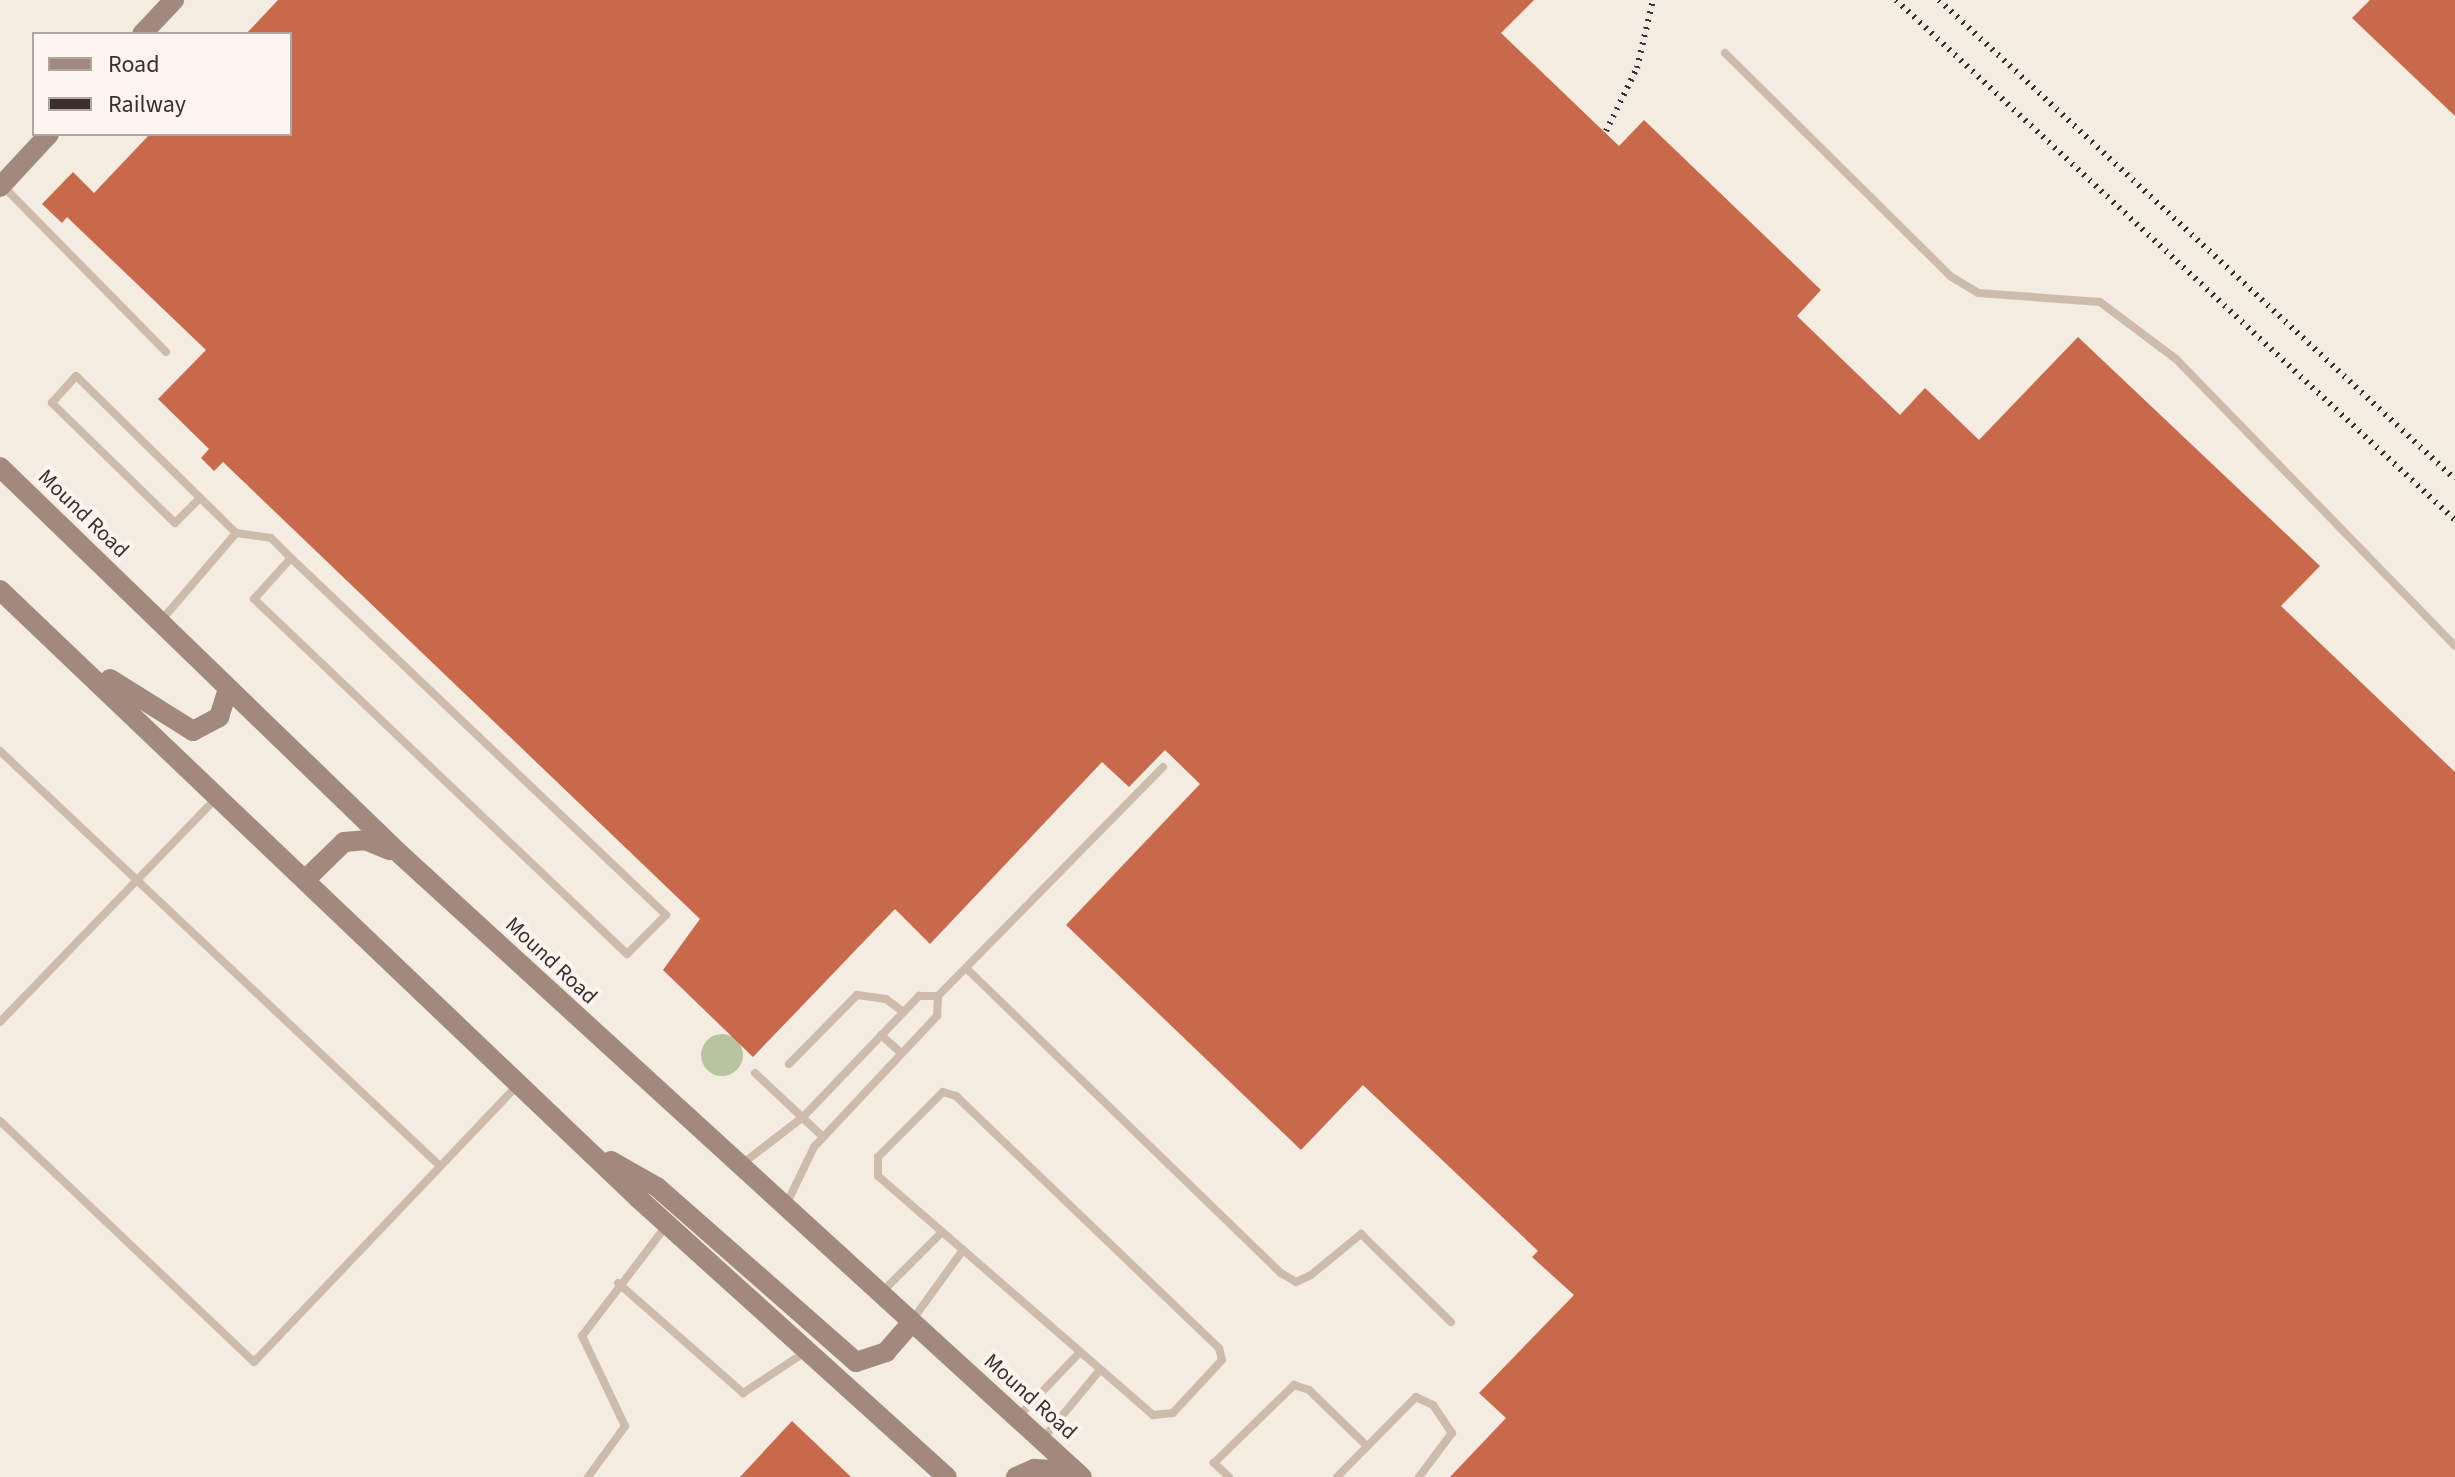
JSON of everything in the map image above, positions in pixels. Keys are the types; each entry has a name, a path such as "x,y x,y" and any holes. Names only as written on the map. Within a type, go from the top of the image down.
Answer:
{"main road":[{"path":"144,32 174,0"},
{"path":"1,186 47,136"},
{"name":"Mound Road","path":"0,467 401,855 784,1209 1079,1474"},
{"path":"0,590 584,1145 809,1350 939,1474"},
{"path":"51,638 185,729 219,717 228,689"},
{"path":"306,879 344,842 365,840 401,855"},
{"path":"584,1145 657,1187 856,1362 886,1352 911,1323"},
{"path":"1016,1477 1034,1469 1079,1474"}],"lane":[{"path":"1725,53 1950,276 1978,293 2100,302 2176,359 2455,646"},
{"path":"1,186 166,352"},
{"path":"200,498 175,523 52,403 76,376 236,533 271,538 666,915 627,954 254,599 291,558"},
{"path":"160,622 236,533"},
{"path":"0,751 440,1166"},
{"path":"784,1209 822,1136 937,1016 938,996 1163,767"},
{"path":"0,1022 218,795"},
{"path":"966,968 1281,1273 1296,1282 1311,1275 1361,1234 1451,1322"},
{"path":"789,1064 857,995 886,999 903,1012"},
{"path":"738,1167 803,1117 919,996 938,996"},
{"path":"881,1035 901,1053"},
{"path":"755,1073 822,1136"},
{"path":"0,1121 254,1362 519,1083"},
{"path":"949,1092 1222,1354 1165,1418 1100,1370 942,1232 874,1169 936,1096 949,1092"},
{"path":"588,1477 625,1426 582,1336 618,1283 668,1224"},
{"path":"879,1294 942,1232"},
{"path":"911,1323 963,1250"},
{"path":"618,1283 743,1393 809,1350"},
{"path":"1017,1418 1080,1352"},
{"path":"1041,1441 1100,1370"},
{"path":"1229,1477 1214,1463 1294,1385 1309,1390 1367,1446"},
{"path":"1337,1477 1406,1402 1426,1398 1452,1433 1419,1477"}],"green space":[{"path":"722,1034 736,1041 743,1055 736,1069 722,1076 708,1069 701,1055 708,1041"}],"building":[{"path":"278,0 1534,0 1501,33 1619,146 1644,120 1821,290 1797,316 1900,415 1925,388 1979,440 2078,337 2320,566 2281,606 2455,772 2455,1477 1450,1477 1506,1418 1479,1393 1574,1295 1532,1257 1538,1251 1363,1085 1301,1150 1066,925 1200,784 1165,750 1129,787 1102,762 930,944 895,909 753,1057 663,970 700,919 223,462 214,471 201,458 209,449 158,399 206,350 67,217 62,223 42,204 73,172 94,193 148,136 292,136 292,32 248,32"},
{"path":"2370,0 2455,0 2455,116 2352,18"},
{"path":"792,1421 851,1477 740,1477"}],"railway":[{"path":"1606,131 1637,68 1653,0"},
{"path":"1896,0 2455,520"},
{"path":"1939,0 2455,479"}]}
